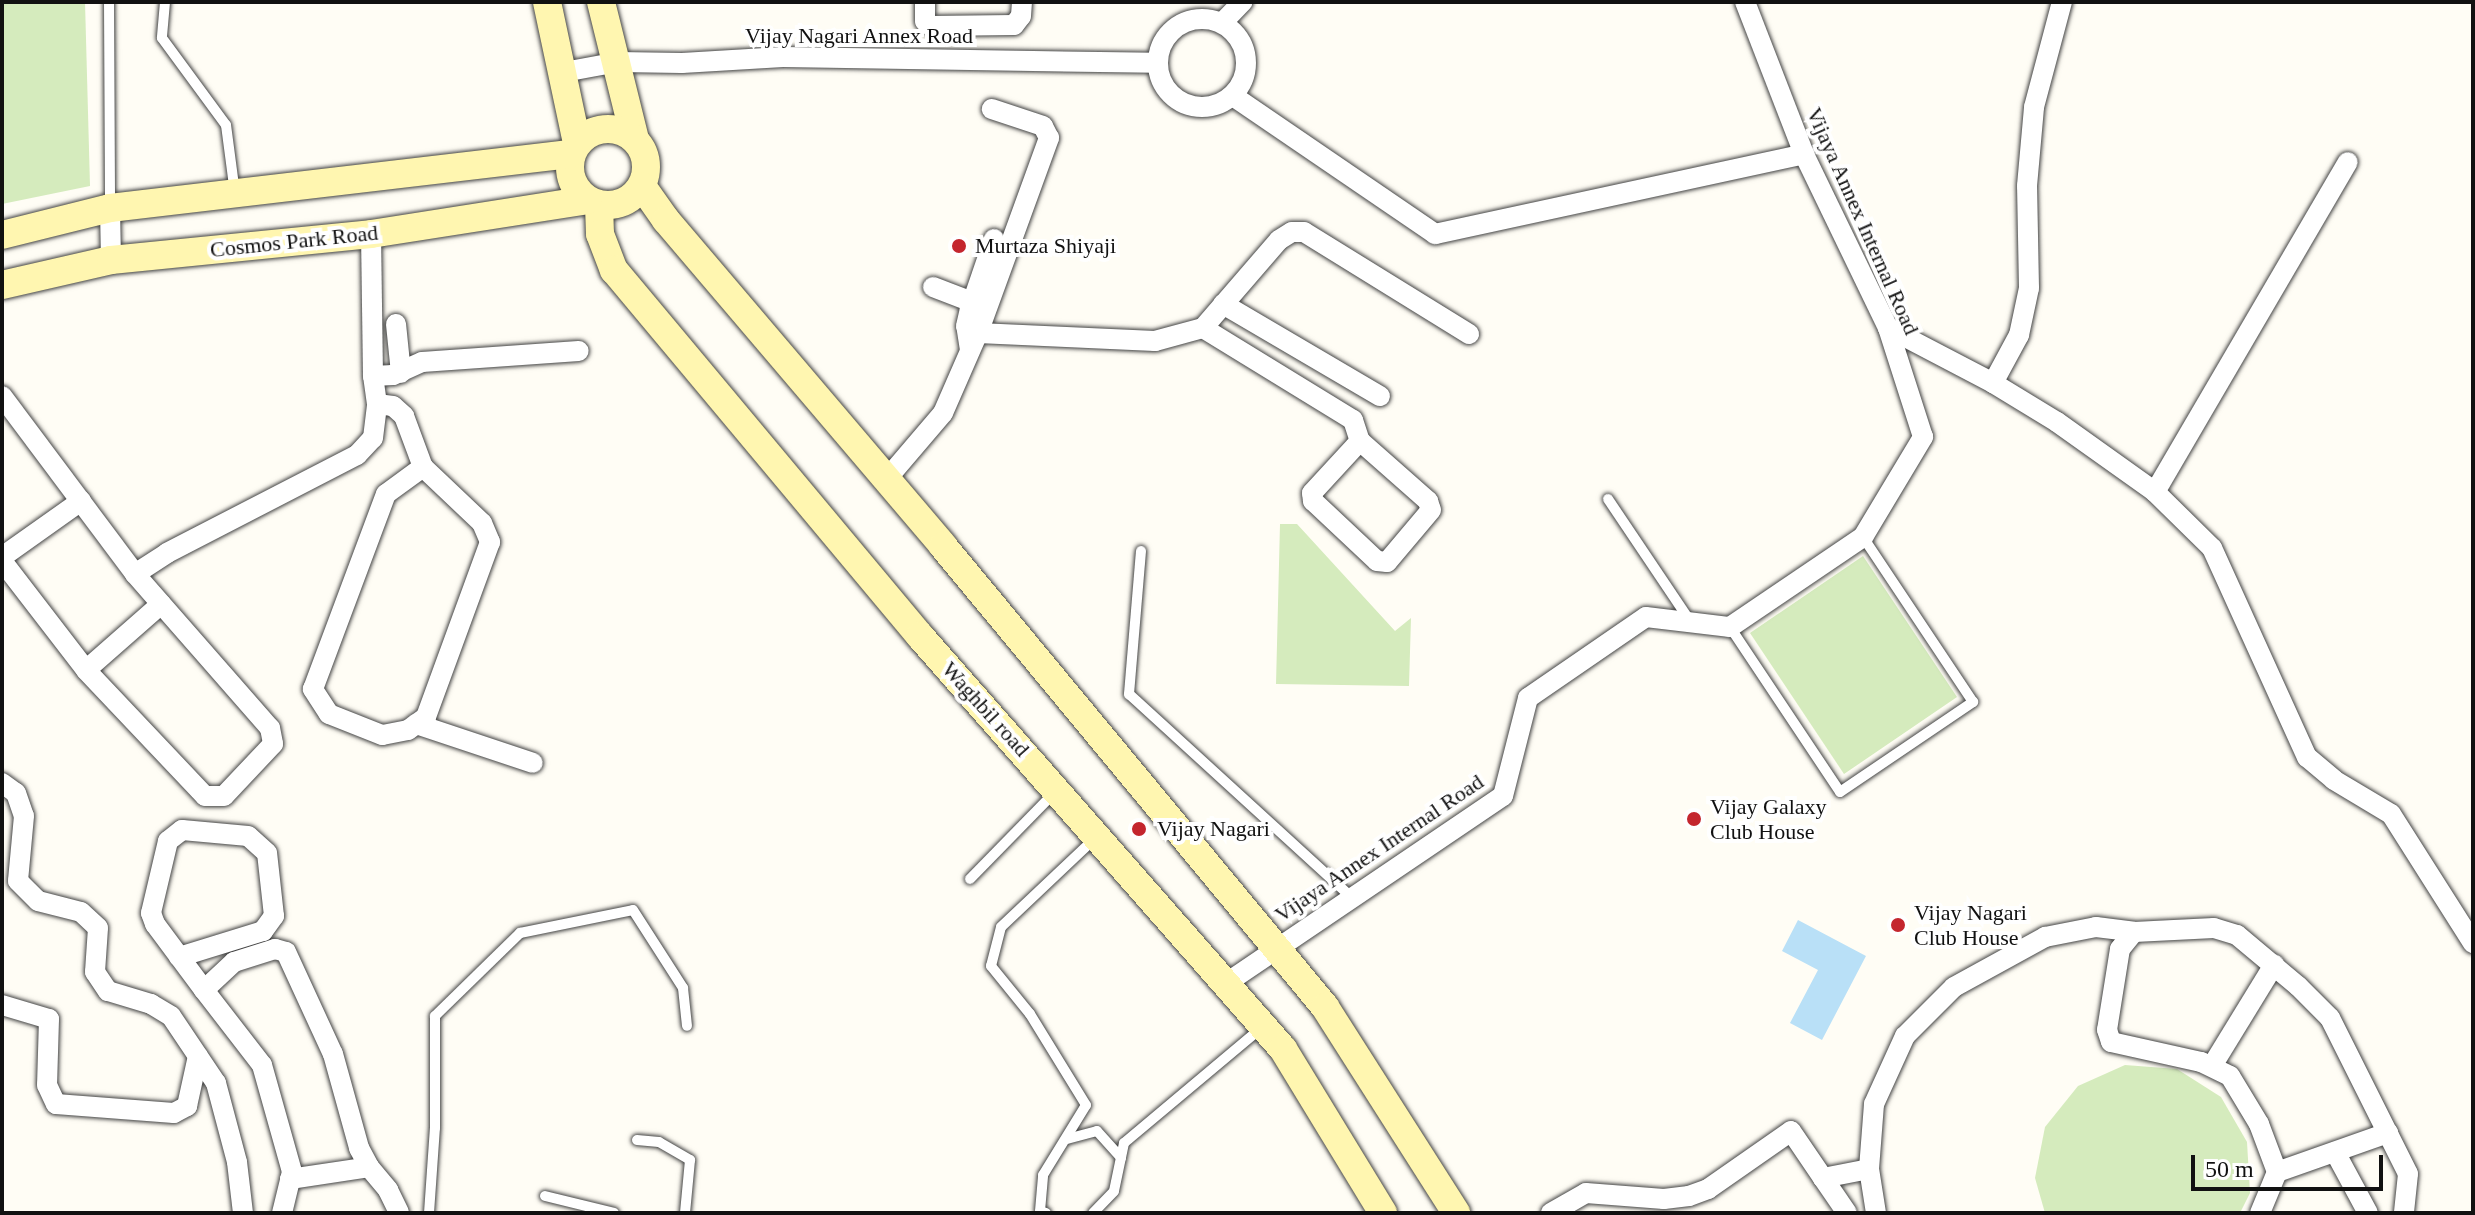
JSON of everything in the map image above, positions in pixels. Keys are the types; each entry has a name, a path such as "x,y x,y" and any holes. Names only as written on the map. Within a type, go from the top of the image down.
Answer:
{"main road":[{"path":"547,2 564,72 574,148 572,180 593,202 624,203 642,186 647,161 635,139 601,2"},
{"path":"2,235 110,208 236,195 574,148 599,129 624,132 635,139"},
{"path":"642,186 666,220 943,546 1325,1007 1456,1213"},
{"name":"Cosmos Park Road","path":"2,285 111,260 371,234 593,202"},
{"name":"Waghbil road","path":"593,202 600,234 614,270 920,636 1264,1025 1283,1049 1383,1213"}],"street":[{"path":"925,2 925,21 931,26 1014,25 1021,16 1022,2"},
{"path":"1223,22 1242,2"},
{"name":"Vijaya Annex Internal Road","path":"1228,982 1503,796 1528,698 1646,617 1730,627 1863,537 1923,437 1888,328 1804,154 1745,2"},
{"path":"1993,383 2019,335 2029,288 2027,186 2034,107 2062,2"},
{"path":"1190,10 1223,22 1243,43 1247,71 1233,96 1208,108 1181,104 1161,84 1155,63 1169,31 1190,10"},
{"name":"Vijay Nagari Annex Road","path":"564,72 618,62 682,63 783,57 1155,63"},
{"path":"1233,96 1435,234 1804,154"},
{"path":"885,481 943,413 974,342 1049,138 1043,126 992,109"},
{"path":"2155,492 2348,162"},
{"path":"110,208 111,260"},
{"path":"974,342 1155,341 1203,328 1279,240 1292,232 1304,232 1469,334"},
{"path":"135,574 180,546 357,455 373,438 377,404 373,376 371,234"},
{"path":"974,342 966,326 994,239"},
{"path":"933,287 972,302"},
{"path":"1223,304 1380,396"},
{"path":"396,324 401,373"},
{"path":"1203,328 1353,420 1360,441 1428,501 1431,510 1387,562 1377,561 1313,501 1312,493 1360,441"},
{"path":"1888,328 1993,383 2057,422 2155,492 2212,548 2307,757 2334,780 2391,814 2473,943"},
{"path":"373,376 401,373 422,362 579,351"},
{"path":"2,396 81,501 135,574 270,728 273,744 224,796 205,796 86,670 2,559 81,501"},
{"path":"377,404 393,406 404,416 423,467 482,523 490,542 426,717 408,730 382,735 329,714 313,689 386,494 423,467"},
{"path":"86,670 161,604"},
{"path":"416,724 533,763"},
{"path":"2,783 16,793 24,816 18,881 38,901 81,912 98,928 95,972 108,991 151,1004 171,1016 216,1083 237,1162 243,1213"},
{"path":"179,957 263,931 274,916 267,853 248,836 182,830 168,841 151,913 179,957 262,1065 292,1172 282,1213"},
{"path":"1876,1213 1869,1169 1874,1104 1905,1036 1954,987 2045,937 2096,927 2134,932 2214,928 2237,935 2274,965 2330,1018 2408,1174 2404,1213"},
{"path":"2134,932 2120,949 2107,1030 2111,1042 2212,1066 2230,1076 2259,1124 2277,1172 2260,1213"},
{"path":"204,990 234,962 275,949 286,952 333,1054 359,1148 369,1167 388,1190 399,1213"},
{"path":"2212,1066 2274,965"},
{"path":"2,1005 49,1019 47,1085 56,1104 174,1113 187,1106 198,1056"},
{"path":"1551,1213 1586,1193 1664,1199 1689,1196 1708,1189 1791,1131 1847,1213"},
{"path":"2277,1172 2388,1133"},
{"path":"2335,1152 2368,1213"},
{"path":"290,1179 369,1167"},
{"path":"1823,1178 1869,1169"}],"lane":[{"path":"109,2 110,208"},
{"path":"165,2 162,38 226,125 236,195"},
{"path":"1608,499 1691,623"},
{"path":"1730,627 1840,792 1973,702 1863,537"},
{"path":"1141,551 1129,694 1351,897"},
{"path":"970,879 1057,790"},
{"path":"1046,1213 1040,1211 1043,1175 1086,1105 1030,1014 991,966 1001,927 1098,836"},
{"path":"429,1213 435,1128 435,1016 520,933 633,910 683,988 687,1026"},
{"path":"1093,1213 1114,1191 1124,1143 1264,1025"},
{"path":"1067,1139 1097,1131 1121,1158"},
{"path":"637,1140 659,1142 690,1160 685,1213"},
{"path":"545,1196 614,1213"}],"green space":[{"path":"2,2 85,2 90,186 2,204"},
{"path":"1280,524 1297,524 1395,631 1411,618 1409,686 1276,684"},
{"path":"1863,556 1957,697 1844,774 1750,633"},
{"path":"2125,1065 2177,1069 2221,1097 2247,1142 2250,1193 2240,1213 2045,1213 2035,1178 2045,1127 2078,1086"}],"water":[{"path":"1798,920 1866,956 1822,1040 1790,1023 1818,970 1782,951"}],"place":[{"name":"Murtaza Shiyaji","path":"959,246"},
{"name":"Vijay Galaxy Club House","path":"1694,819"},
{"name":"Vijay Nagari","path":"1139,829"},
{"name":"Vijay Nagari Club House","path":"1898,925"}]}
